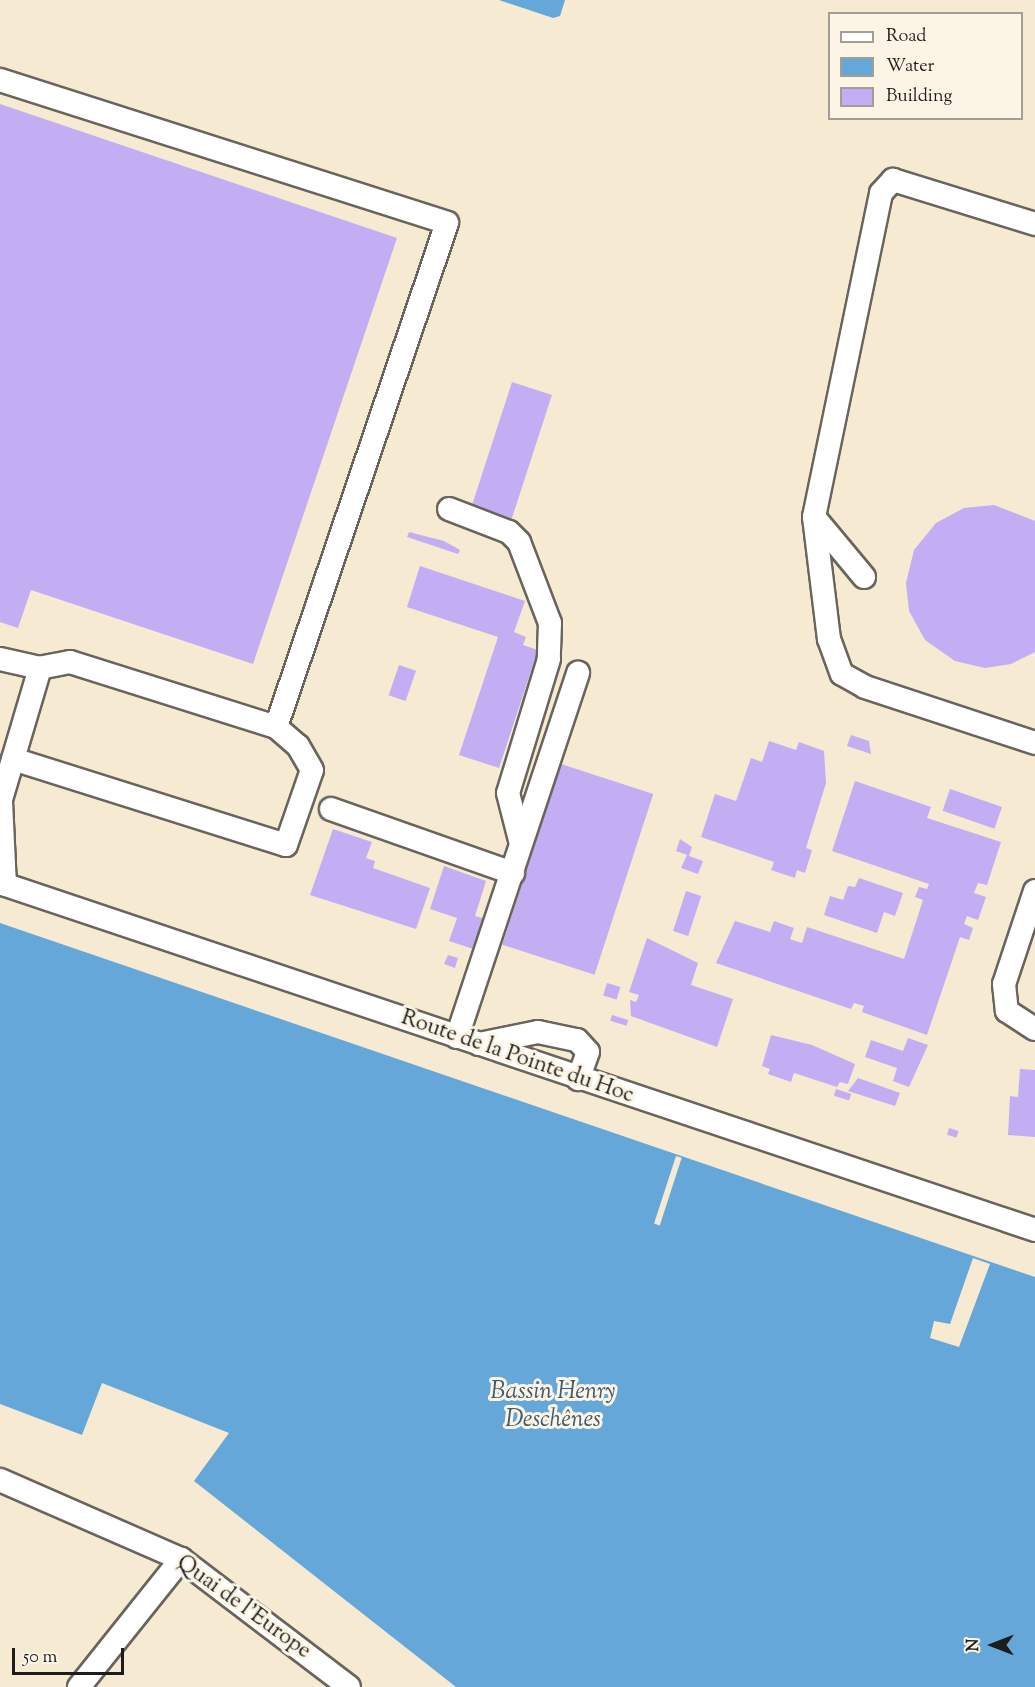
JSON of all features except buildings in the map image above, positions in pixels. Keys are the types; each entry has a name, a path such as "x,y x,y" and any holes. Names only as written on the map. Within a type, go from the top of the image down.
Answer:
{"street":[{"path":"0,80 447,223 276,727"},
{"path":"1035,224 893,180 881,193 814,517 829,639 842,674 865,687 1035,742"},
{"path":"449,509 509,532 519,542 550,623 549,659 508,792 520,840"},
{"path":"814,517 864,577"},
{"path":"0,659 40,668 70,662 276,727 298,746 312,770 286,845 13,759"},
{"path":"3,884 1,802 40,668"},
{"path":"578,673 520,840 468,1041 538,1032 577,1040 588,1052 578,1079"},
{"path":"330,809 513,873"},
{"name":"Route de la Pointe du Hoc","path":"3,884 578,1079 1035,1230"},
{"path":"1035,891 1004,984 1008,1011 1035,1029"},
{"name":"Quai de l'Europe","path":"0,1480 181,1559 350,1687"},
{"path":"79,1687 181,1559"}],"water":[{"path":"499,0 565,0 560,16 553,18"},
{"name":"Bassin Henry Deschênes","path":"0,923 1035,1277 1035,1687 456,1687 194,1481 229,1433 102,1383 82,1435 0,1404"}],"pier":[{"path":"676,1156 682,1158 660,1225 654,1224"},
{"path":"973,1258 990,1264 959,1347 930,1338 934,1321 950,1324"}]}
